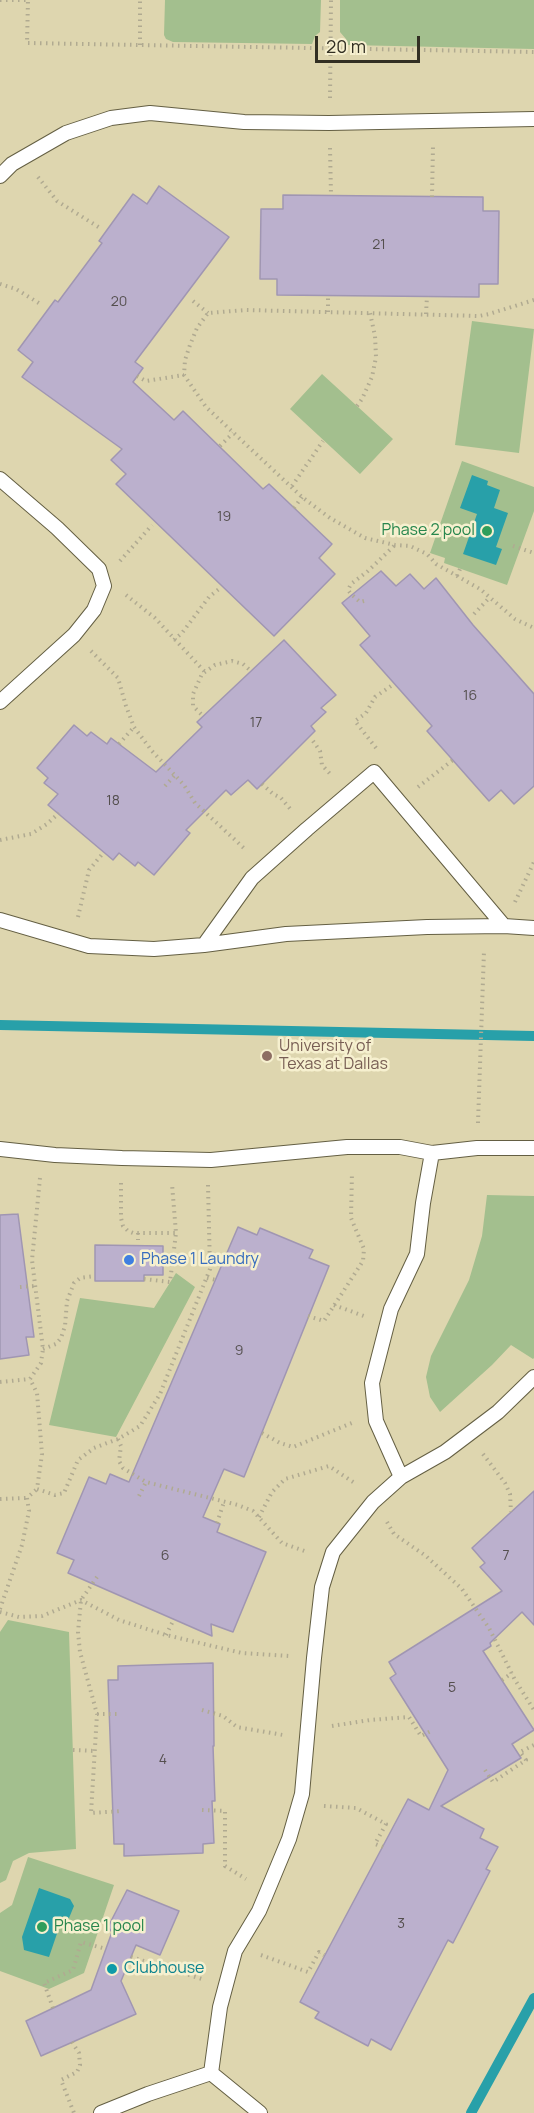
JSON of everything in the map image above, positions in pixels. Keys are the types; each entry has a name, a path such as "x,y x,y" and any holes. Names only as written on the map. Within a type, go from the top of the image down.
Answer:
{"lane":[{"path":"0,176 12,164 66,133 111,118 150,114 244,122 329,123 534,119"},
{"path":"0,479 65,536 99,570 104,586 94,610 74,635 0,702"},
{"path":"204,945 252,878 374,772 504,926"},
{"path":"0,920 89,946 153,949 286,934 427,927 534,928"},
{"path":"0,1149 43,1154 207,1160 353,1148 400,1147 432,1153 477,1148 534,1148"},
{"path":"401,1477 376,1416 372,1383 392,1309 417,1254 432,1153"},
{"path":"211,2073 220,2007 235,1951 259,1911 289,1839 302,1794 322,1587 333,1552 373,1502 401,1477 445,1452 498,1412 534,1377"},
{"path":"101,2113 211,2073"},
{"path":"211,2073 260,2113"}],"path":[{"path":"0,0 28,0 27,43 534,52"},
{"path":"140,0 140,45"},
{"path":"331,0 329,123 331,195"},
{"path":"432,196 433,122"},
{"path":"23,157 57,201 100,228"},
{"path":"0,284 42,305"},
{"path":"328,295 328,312"},
{"path":"426,314 427,296"},
{"path":"193,301 208,313 246,310 489,314 534,300"},
{"path":"208,313 197,328 190,345 185,360 184,375 206,407 302,497 348,529 365,538 410,546 427,554 436,564 490,597 515,619 532,627 534,634"},
{"path":"357,406 372,377 376,357 375,336 370,313"},
{"path":"137,376 146,381 184,375"},
{"path":"220,446 233,433"},
{"path":"292,486 323,441"},
{"path":"294,508 302,497"},
{"path":"152,525 102,582 130,597 156,618 205,672"},
{"path":"364,601 360,602 351,594 348,590 351,584 395,545"},
{"path":"513,546 534,553"},
{"path":"457,576 460,569"},
{"path":"174,640 209,597 219,589"},
{"path":"474,614 490,597"},
{"path":"74,635 118,678 134,727 152,751 175,775 195,803 238,842 262,869"},
{"path":"201,714 193,706 193,694 205,672 215,665 232,661 243,664 251,671"},
{"path":"374,772 376,746 355,721 366,713 375,697 394,684"},
{"path":"119,744 134,727"},
{"path":"313,741 320,751 322,765 348,794"},
{"path":"398,801 453,760"},
{"path":"165,786 175,775"},
{"path":"262,784 281,798 307,829"},
{"path":"0,840 31,834 47,824 58,813"},
{"path":"74,941 89,870 104,852"},
{"path":"504,926 534,862"},
{"path":"477,1148 485,926"},
{"path":"308,1316 324,1321 363,1261 364,1249 351,1218 353,1148"},
{"path":"0,1382 30,1379 41,1363 43,1349 32,1260 43,1154"},
{"path":"122,1158 121,1218 123,1226 128,1231 138,1233 176,1233"},
{"path":"144,1279 170,1282 176,1233 170,1160"},
{"path":"37,1489 55,1495 64,1492 78,1460 94,1448 118,1439 140,1426 160,1394 210,1269 207,1160"},
{"path":"138,1233 138,1240"},
{"path":"43,1349 56,1344 62,1338 67,1301 74,1283 80,1278 95,1276"},
{"path":"207,1278 216,1280"},
{"path":"20,1287 35,1286"},
{"path":"334,1305 388,1324"},
{"path":"0,1499 27,1498 37,1489 42,1454 36,1393 30,1379"},
{"path":"160,1394 166,1395"},
{"path":"262,1433 292,1447 311,1441 338,1427 376,1416"},
{"path":"467,1435 505,1483 510,1494 511,1512"},
{"path":"118,1439 121,1446 119,1461 123,1467 146,1482 238,1505 253,1511 282,1543 330,1560"},
{"path":"259,1518 272,1492 285,1479 329,1466 354,1481 373,1502 394,1534 426,1556 462,1589 489,1628 534,1710"},
{"path":"139,1496 146,1482"},
{"path":"27,1498 29,1511 24,1534 0,1610 19,1617 42,1616 81,1600"},
{"path":"217,1523 224,1502"},
{"path":"97,1577 81,1600 78,1632 80,1652 97,1714 91,1813 122,1811"},
{"path":"0,1593 6,1594"},
{"path":"81,1600 119,1620 166,1635 242,1653 314,1658"},
{"path":"166,1635 174,1619"},
{"path":"502,1680 512,1673"},
{"path":"202,1710 223,1716 237,1727 274,1734"},
{"path":"97,1714 120,1714"},
{"path":"308,1730 370,1720 409,1717 421,1736 433,1730"},
{"path":"485,1770 493,1782 526,1760 520,1752 534,1744"},
{"path":"73,1750 95,1751"},
{"path":"299,1805 356,1808 386,1824 375,1844 383,1847"},
{"path":"202,1810 225,1811 225,1866 267,1892"},
{"path":"53,2008 44,1983 73,1970 81,1942 106,1949"},
{"path":"238,1947 308,1972 319,1952 324,1955"},
{"path":"131,1957 225,1986"},
{"path":"72,2042 79,2053 80,2065 77,2072 61,2080 74,2113"}],"shaded area":[{"name":"University of Texas at Dallas","path":"0,0 534,0 534,2113 0,2113"}],"green space":[{"path":"165,0 321,0 320,32 315,36 312,44 173,42 166,39 164,35"},
{"path":"340,0 534,0 534,49 348,45 340,32"},
{"path":"472,321 534,329 519,453 455,445"},
{"path":"322,374 393,439 360,474 290,409"},
{"path":"462,461 534,487 534,511 507,585 444,563 445,558 430,553"},
{"path":"487,1195 534,1196 534,1358 511,1345 440,1412 430,1397 426,1377 431,1356 469,1280 482,1236"},
{"path":"176,1273 195,1287 116,1437 49,1425 80,1298 154,1308"},
{"path":"8,1620 69,1632 76,1849 29,1853 13,1861 6,1880 0,1883 0,1632"},
{"path":"28,1857 114,1885 84,1973 49,1989 0,1971 0,1913 12,1905"}],"water":[{"name":"Phase 2 pool","path":"472,475 488,481 487,485 500,490 494,508 508,513 496,547 502,549 496,565 463,554 477,514 460,508"},
{"name":"Phase 1 pool","path":"39,1888 70,1899 74,1906 69,1918 63,1916 49,1957 24,1950 22,1937"}],"building":[{"path":"159,186 229,237 135,362 143,368 133,382 174,420 183,411 263,489 269,484 332,544 319,558 335,574 274,636 116,484 126,474 111,460 122,449 22,377 33,362 18,350 55,300 58,302 102,243 99,241 133,194 147,204"},
{"path":"283,195 483,197 483,211 499,211 498,284 479,284 479,297 277,295 277,279 260,279 261,209 283,209"},
{"path":"381,571 396,586 410,574 424,589 436,578 473,625 534,694 534,786 514,804 501,790 489,801 427,731 432,726 360,645 370,636 342,603"},
{"path":"284,640 336,695 321,708 326,712 311,726 315,731 257,789 248,780 231,795 226,790 186,830 190,833 154,875 138,862 135,866 119,853 113,860 48,805 58,794 44,783 48,778 37,768 74,725 87,736 91,732 107,744 111,738 156,772 202,727 197,722"},
{"path":"18,1214 34,1337 26,1337 29,1355 0,1359 0,1215"},
{"path":"238,1227 257,1235 260,1228 313,1250 309,1258 329,1266 244,1477 224,1469 203,1517 220,1524 217,1532 266,1552 233,1632 211,1624 212,1636 68,1573 74,1560 57,1553 89,1477 106,1484 110,1474 129,1482"},
{"name":"Phase 1 Laundry","path":"95,1245 163,1246 163,1275 144,1275 144,1281 95,1281"},
{"path":"534,1491 534,1625 522,1612 490,1643 491,1646 483,1651 534,1730 512,1744 521,1758 441,1806 484,1829 480,1838 498,1847 486,1869 490,1871 453,1943 448,1940 391,2050 371,2039 368,2046 315,2018 319,2012 300,2002 408,1799 429,1810 448,1770 390,1678 396,1674 389,1662 502,1591 480,1567 485,1563 472,1548"},
{"path":"213,1663 214,1843 203,1844 203,1853 124,1856 124,1844 114,1844 108,1680 118,1680 118,1666"},
{"name":"Clubhouse","path":"127,1890 179,1911 160,1955 136,1945 121,1981 136,2014 41,2056 26,2021 91,1990 112,1932 108,1927"}],"waterway":[{"path":"0,1025 534,1036"},
{"path":"471,2113 534,1998"}],"place":[{"name":"Phase 2 pool","path":"487,531"},
{"name":"University of Texas at Dallas","path":"267,1056"},
{"name":"Phase 1 Laundry","path":"129,1260"},
{"name":"Phase 1 pool","path":"42,1927"},
{"name":"Clubhouse","path":"112,1969"}]}
